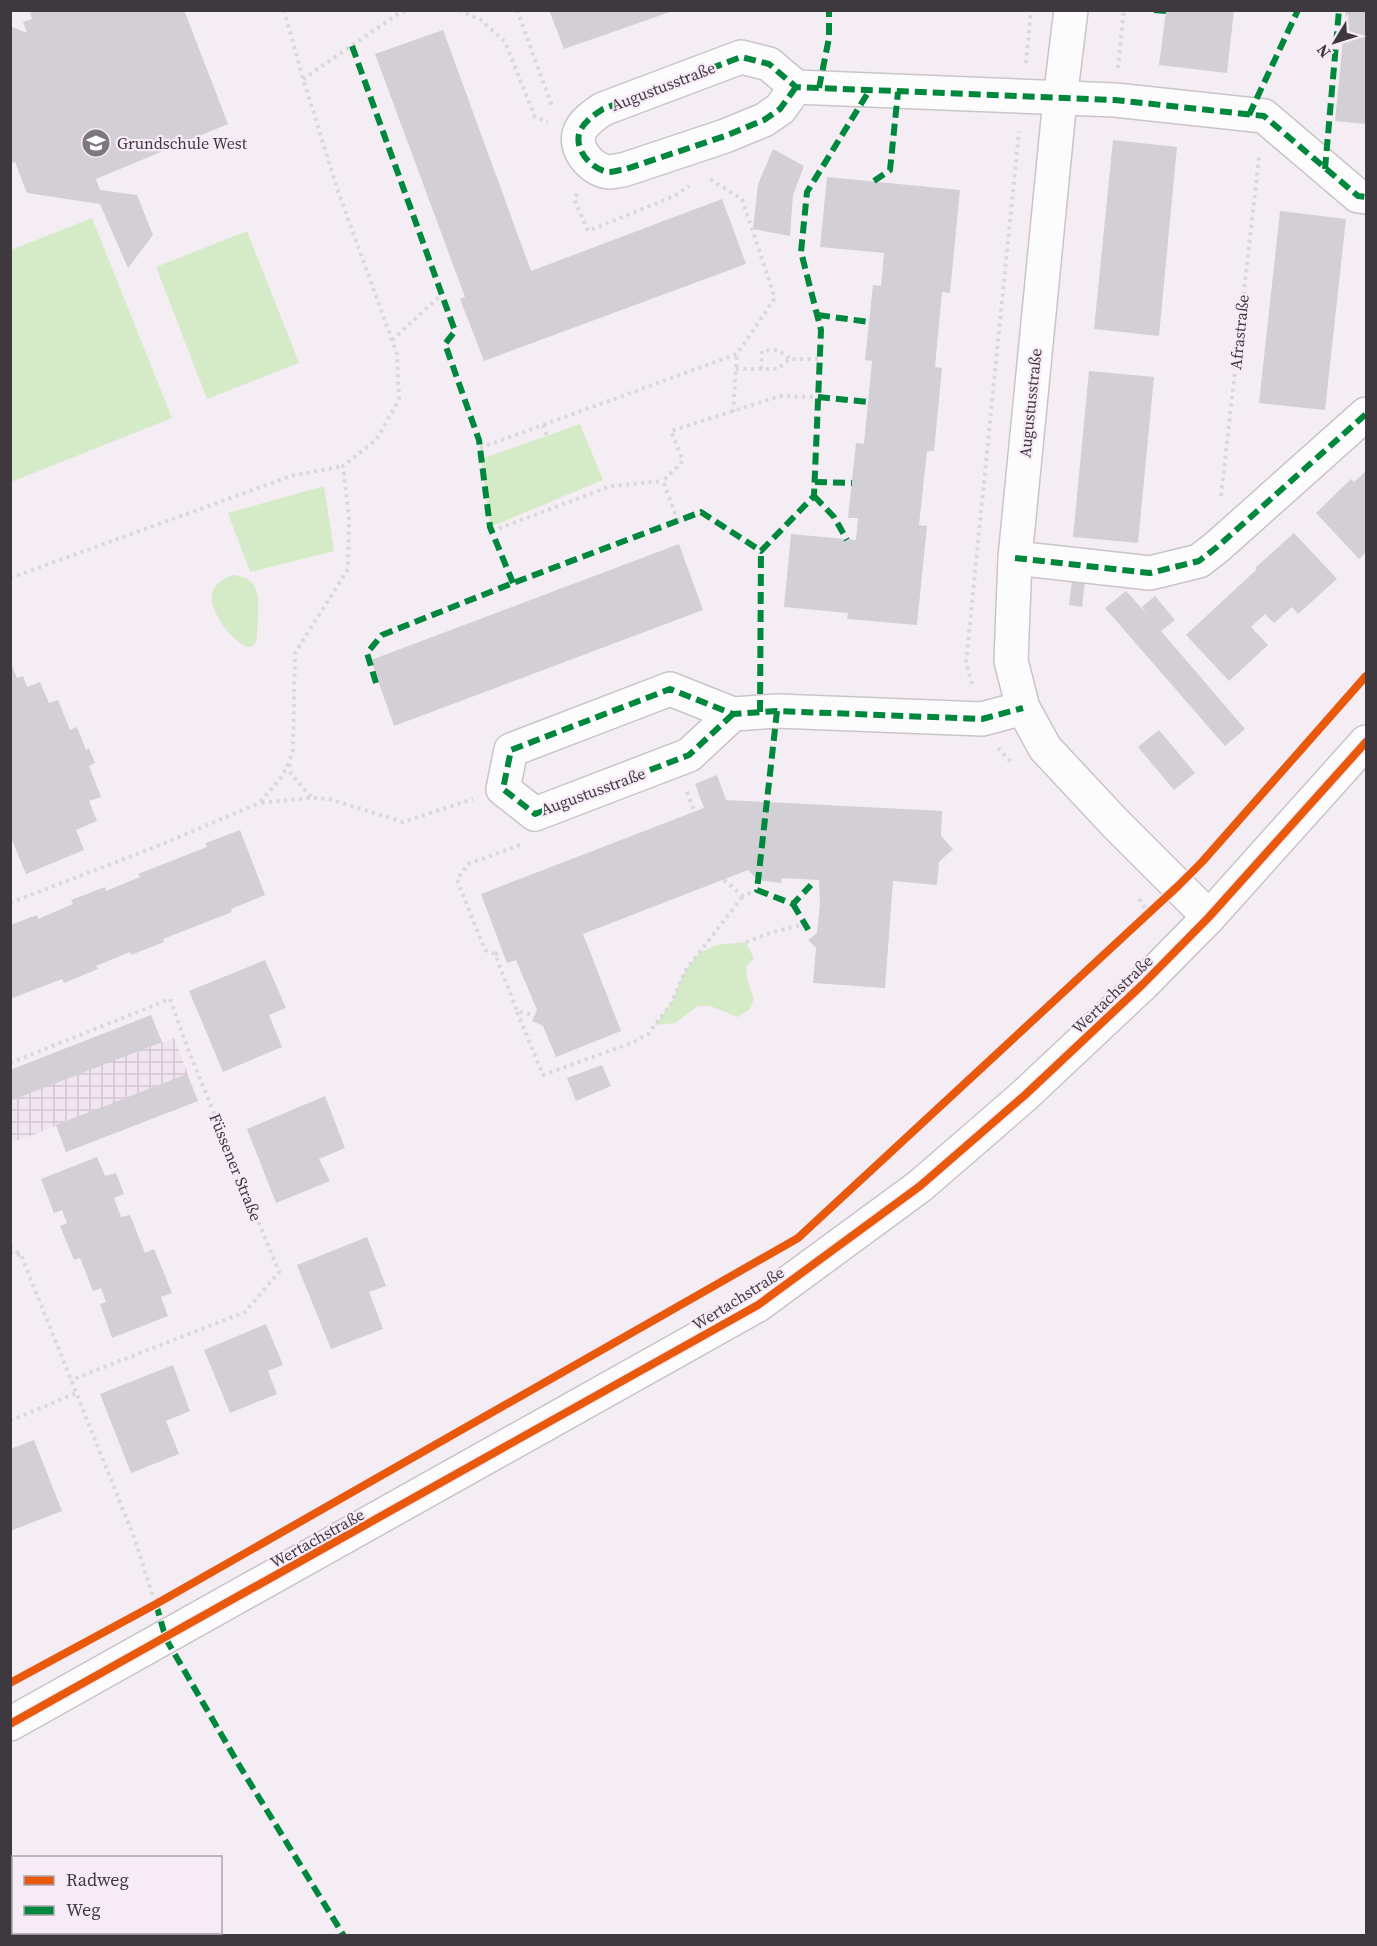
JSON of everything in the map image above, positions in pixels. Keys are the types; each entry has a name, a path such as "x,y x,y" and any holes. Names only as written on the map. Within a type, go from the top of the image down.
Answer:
{"street":[{"name":"Augustusstraße","path":"1071,10 1060,99 1015,558 1011,662 1023,708 1045,748 1115,823 1209,917"},
{"name":"Augustusstraße","path":"569,131 603,109 741,57 768,64 796,87"},
{"path":"569,131 586,161 597,169 610,172 623,170 725,136 764,120 780,109 796,87 1115,100 1264,116 1358,196 1366,197"},
{"path":"1015,558 1150,573 1199,561 1366,414"},
{"path":"503,789 511,750 670,689 733,714 777,711 982,719 1023,708"},
{"name":"Augustusstraße","path":"503,789 535,814 689,755 733,714"},
{"name":"Wertachstraße","path":"10,1724 758,1305 920,1186 1025,1095 1143,984 1209,917 1366,742"}],"path":[{"path":"10,578 291,476 343,466 376,440 399,400 397,354 338,190 284,10"},
{"path":"303,79 398,14 408,10"},
{"path":"459,10 481,20 505,42 535,117 569,131"},
{"path":"517,10 569,131"},
{"path":"1115,100 1124,10"},
{"path":"704,176 742,199 775,298 737,354 733,412"},
{"path":"392,340 441,295"},
{"path":"761,369 762,351 778,350 790,359 820,359"},
{"path":"480,448 737,354"},
{"path":"736,369 777,369 790,359"},
{"path":"492,531 611,486 663,481 683,461 671,431 780,396 818,398"},
{"path":"543,425 547,436"},
{"path":"312,798 291,774 295,653 348,569 349,518 343,466"},
{"path":"663,481 678,521"},
{"path":"259,803 290,764"},
{"path":"10,903 165,843 259,803 312,798 340,802 403,822 503,789"},
{"path":"724,880 743,896"},
{"path":"495,954 543,1075 634,1042 648,1034 671,1004 685,971 743,896 757,891"},
{"path":"746,942 805,924"},
{"path":"485,950 495,954 503,952"},
{"path":"517,1011 534,1015"},
{"path":"10,1247 21,1255 134,1537 156,1604"},
{"path":"10,1253 21,1255"},
{"path":"10,1421 76,1393"}],"shaded area":[{"path":"151,1015 162,1042 174,1038 198,1101 66,1152 56,1126 11,1143 11,1070"}],"green space":[{"path":"92,218 172,418 11,482 11,250"},
{"path":"247,231 299,363 207,399 156,267"},
{"path":"580,424 603,480 490,527 481,459"},
{"path":"324,486 334,551 250,572 228,513"},
{"path":"232,575 244,577 256,590 258,598 257,640 252,647 238,642 231,635 214,609 212,594 215,587"},
{"path":"746,942 754,959 746,966 747,980 754,998 750,1009 738,1017 710,1006 698,1006 675,1023 655,1025 671,1004 685,971 699,953 716,945"}],"building":[{"name":"Grundschule West","path":"37,10 184,10 228,124 96,179 100,190 137,195 153,235 128,268 100,204 27,193 15,162 10,164 10,26 27,33 23,22 32,19 30,13"},
{"path":"549,10 673,10 673,11 564,49"},
{"path":"1166,10 1234,10 1227,73 1159,65"},
{"path":"1346,10 1366,11 1366,124 1335,121"},
{"path":"443,30 531,271 722,199 746,264 484,361 460,299 465,297 375,54"},
{"path":"1113,140 1177,147 1159,336 1094,329"},
{"path":"773,149 804,166 793,195 790,236 753,229 758,184"},
{"path":"827,177 960,190 950,293 942,292 935,367 942,368 934,451 927,451 919,525 927,526 917,625 847,619 848,613 784,607 791,534 856,540 858,518 848,518 856,443 864,444 872,361 865,360 873,285 881,286 884,253 820,247"},
{"path":"1280,211 1346,219 1325,410 1259,403"},
{"path":"1089,371 1154,377 1138,543 1073,537"},
{"path":"1366,471 1366,552 1359,559 1316,513 1351,479 1354,482"},
{"path":"1294,533 1337,579 1298,614 1292,607 1274,623 1265,614 1251,627 1268,645 1229,681 1186,635"},
{"path":"679,544 703,610 394,726 371,660"},
{"path":"1072,579 1085,581 1082,607 1069,605"},
{"path":"1126,591 1147,614 1142,607 1155,596 1175,620 1161,631 1245,729 1225,746 1105,608"},
{"path":"10,661 17,678 23,676 27,687 40,682 49,703 58,700 70,730 77,727 86,750 89,748 95,763 89,766 101,797 89,801 97,821 76,830 84,850 26,874 10,835"},
{"path":"1159,730 1195,773 1174,790 1138,747"},
{"path":"717,775 726,800 942,811 941,836 953,849 939,862 937,885 893,881 885,988 813,983 816,948 808,940 817,933 820,903 819,880 782,878 781,883 758,880 748,870 583,934 621,1031 556,1057 543,1026 532,1021 537,1010 516,960 507,963 481,894 704,808 695,784"},
{"path":"240,830 265,895 231,909 232,912 163,939 164,942 131,955 130,952 96,966 98,969 64,983 62,979 10,999 10,925 37,915 38,919 73,904 71,900 105,887 106,891 140,877 138,874 207,847 206,843"},
{"path":"265,960 286,1008 269,1015 282,1047 223,1072 189,991"},
{"path":"151,1015 162,1042 10,1101 10,1070"},
{"path":"602,1065 611,1086 576,1101 567,1078"},
{"path":"187,1074 198,1101 66,1152 56,1125"},
{"path":"325,1096 345,1148 319,1159 330,1181 276,1203 247,1129"},
{"path":"97,1157 105,1176 116,1173 124,1194 114,1198 121,1217 130,1215 145,1253 154,1249 172,1293 161,1297 168,1316 112,1338 100,1304 106,1302 101,1288 93,1291 80,1258 74,1260 60,1226 67,1223 62,1210 54,1213 41,1179"},
{"path":"367,1237 386,1286 369,1292 383,1329 331,1349 297,1265"},
{"path":"266,1324 283,1365 268,1371 277,1394 230,1413 204,1350"},
{"path":"173,1365 190,1411 166,1421 179,1454 131,1473 100,1394"},
{"path":"34,1440 62,1511 10,1531 10,1449"}],"marked path":[{"path":"819,88 829,38 829,10"},
{"path":"1154,10 1166,11"},
{"path":"1249,115 1298,10"},
{"path":"1325,169 1339,10"},
{"path":"352,46 455,331 445,344 479,440 490,527 513,583"},
{"path":"796,87 780,109 764,120 725,136 623,170 609,172 597,168 586,159 578,140 583,126 603,109 741,57 769,64 796,87 1115,100 1264,116 1358,196 1366,197"},
{"path":"376,683 367,653 382,635 701,512 761,551 814,496 821,330 801,252 807,192 869,91"},
{"path":"874,181 890,170 898,92"},
{"path":"818,315 869,322"},
{"path":"818,397 868,402"},
{"path":"1015,558 1150,573 1199,561 1366,414"},
{"path":"815,482 852,483"},
{"path":"814,496 834,517 847,540"},
{"path":"760,712 761,551"},
{"path":"733,714 689,755 535,814 503,789 511,750 670,689 733,714 777,711 982,719 1023,708"},
{"path":"777,711 757,890 793,904 811,885"},
{"path":"793,904 809,931"},
{"path":"156,1604 166,1639 239,1765 344,1936"}],"cycle path":[{"path":"10,1683 156,1604 798,1238 1178,886 1202,862 1366,676"},
{"path":"10,1724 758,1305 920,1186 1025,1095 1143,984 1209,917 1366,742"}],"place":[{"name":"Grundschule West","path":"96,143"}]}
